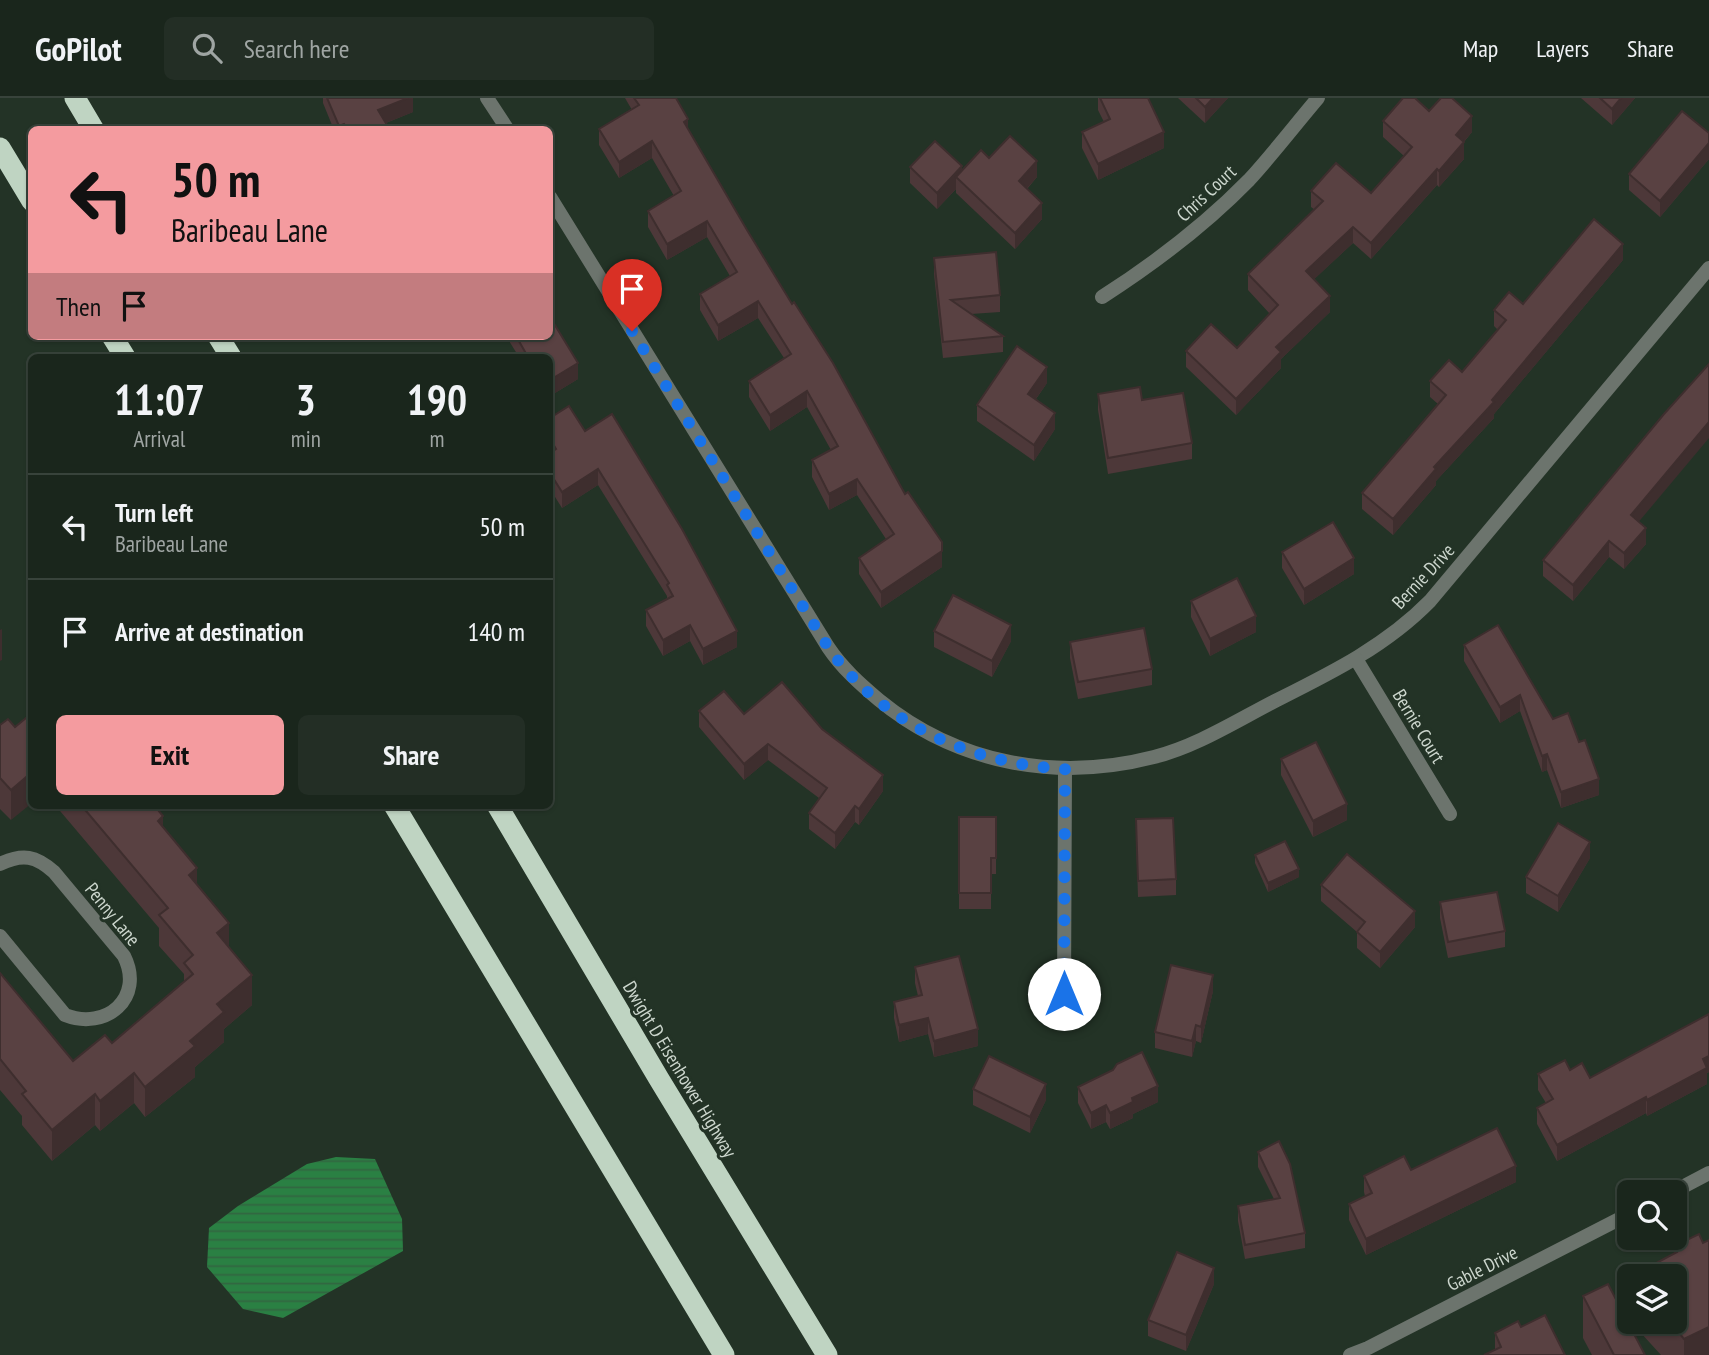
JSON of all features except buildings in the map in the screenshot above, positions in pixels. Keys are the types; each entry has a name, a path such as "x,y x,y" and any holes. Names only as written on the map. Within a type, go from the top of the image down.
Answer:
{"highway":[{"path":"75,98 92,126"},
{"path":"0,148 28,194"},
{"path":"396,809 724,1355"},
{"name":"Dwight D Eisenhower Highway","path":"499,809 827,1355"}],"street":[{"path":"487,98 505,126"},
{"name":"Chris Court","path":"1102,297 1159,259 1209,219 1250,178 1318,98"},
{"name":"Bernie Drive","path":"553,202 828,647 845,670 892,711 916,728 949,745 1013,764 1065,769 1117,765 1156,757 1182,747 1356,659 1404,625 1430,601 1709,268"},
{"name":"Bernie Court","path":"1356,659 1450,814"},
{"path":"1064,994 1065,769"},
{"name":"Penny Lane","path":"0,864 12,859 41,860 54,872 128,962 130,983 126,995 119,1008 100,1019 78,1020 65,1015 0,936"},
{"path":"1687,1185 1709,1173"},
{"name":"Gable Drive","path":"1350,1355 1617,1220"}],"shaded area":[{"path":"336,1157 375,1159 402,1219 403,1251 283,1318 243,1309 207,1267 209,1228 238,1206 307,1164"}],"route":[{"path":"632,331 828,647 845,670 892,711 916,728 949,745 982,756 1036,768 1065,769 1064,994"}]}
